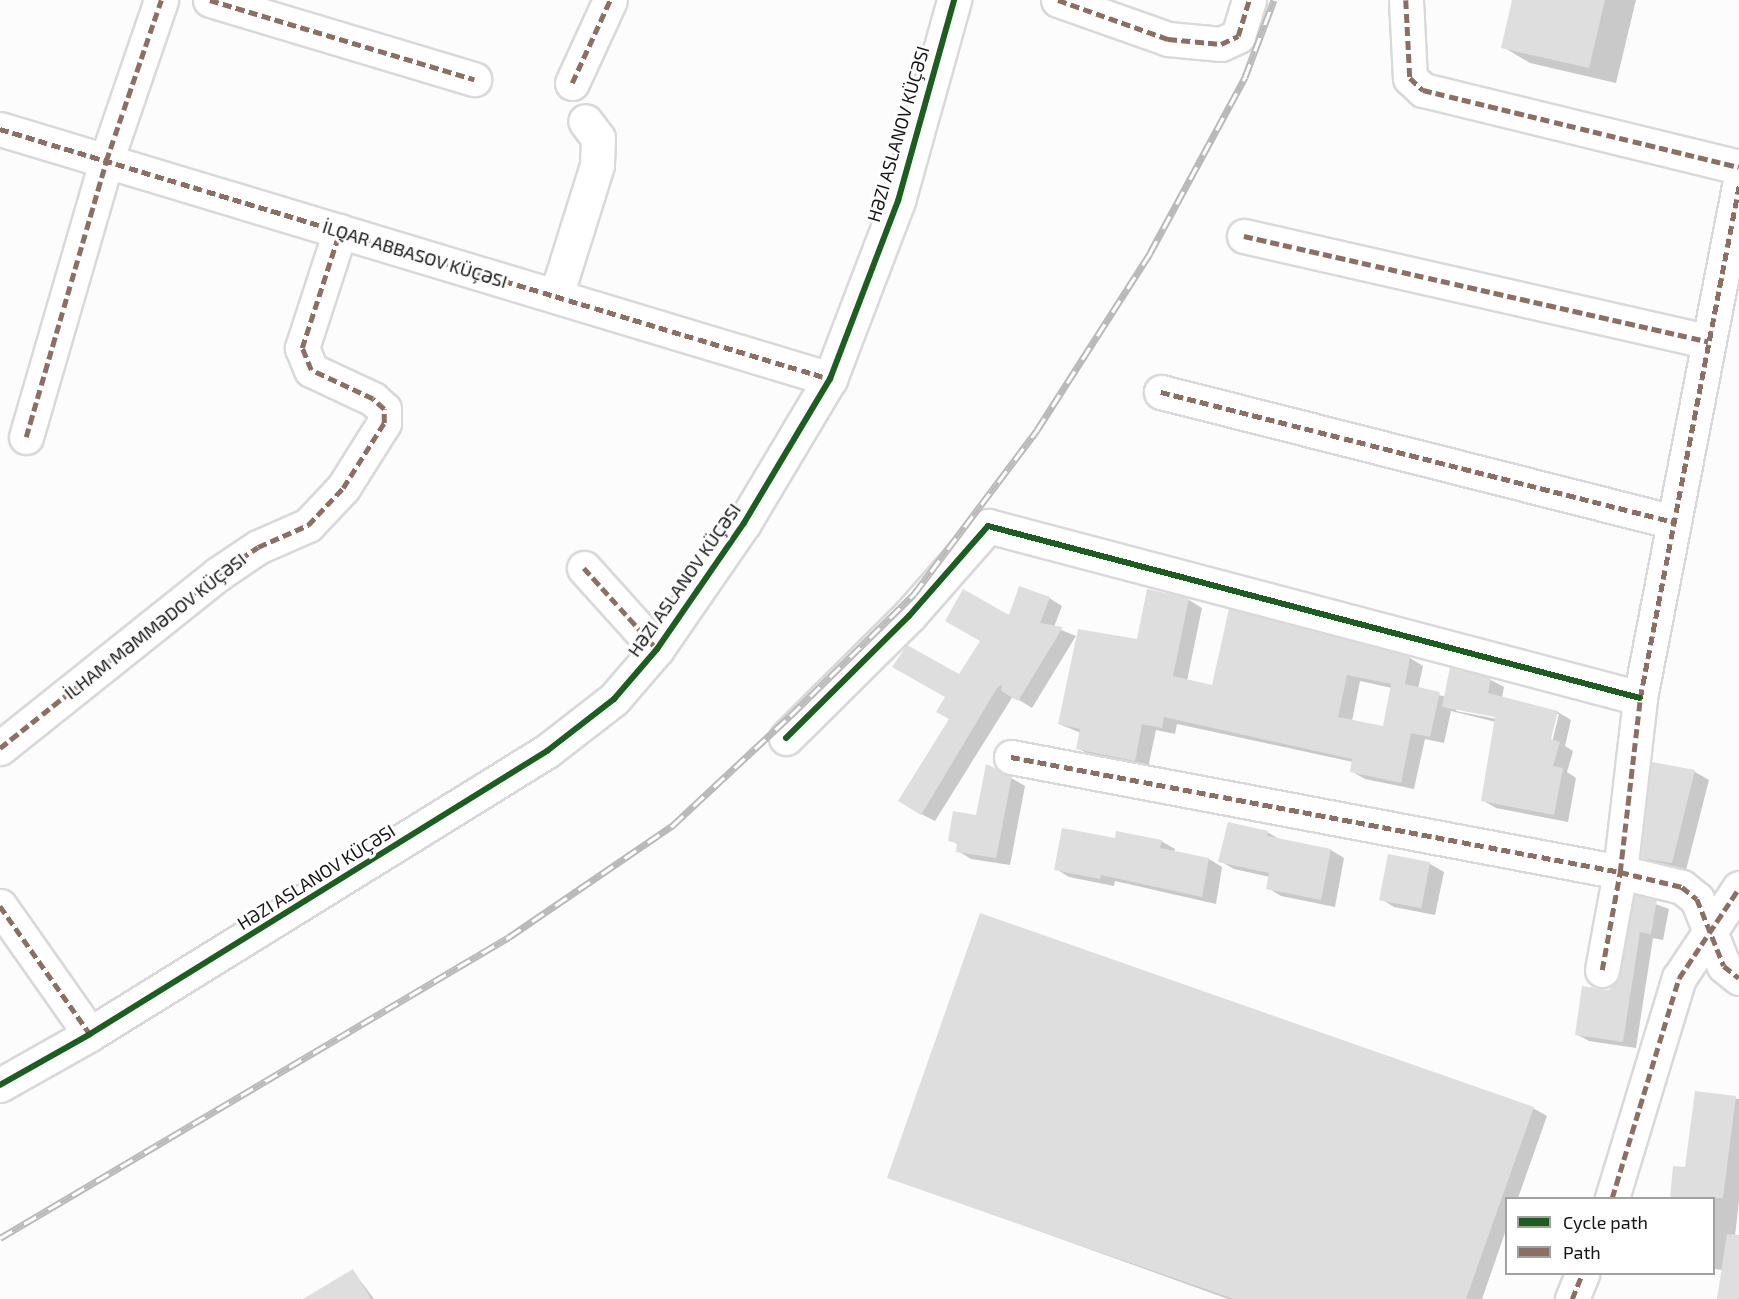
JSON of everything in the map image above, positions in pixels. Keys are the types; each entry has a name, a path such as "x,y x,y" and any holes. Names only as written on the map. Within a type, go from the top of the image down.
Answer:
{"street":[{"path":"26,437 106,160 161,0"},
{"path":"210,0 474,79"},
{"path":"572,83 610,0"},
{"name":"HƏZI ASLANOV KÜÇƏSI","path":"0,1085 90,1034 547,751 614,699 657,649 744,523 830,379 898,201 954,0"},
{"path":"1058,0 1168,39 1221,44 1238,36 1249,0"},
{"path":"1406,0 1410,78 1423,90 1739,166"},
{"path":"556,296 597,165 598,138 585,122"},
{"name":"İLQAR ABBASOV KÜÇƏSI","path":"0,129 830,379"},
{"path":"1602,970 1620,872 1640,698 1739,186"},
{"name":"İLHAM MƏMMƏDOV KÜÇƏSI","path":"0,748 218,574 258,546 308,525 344,489 384,423 384,409 373,399 311,370 302,348 340,231"},
{"path":"1244,236 1708,341"},
{"path":"1161,392 1674,522"},
{"path":"786,738 909,616 988,526 1640,698"},
{"path":"584,568 657,649"},
{"path":"1011,757 1620,872 1682,887 1697,899 1708,932 1724,966 1739,978"},
{"path":"1612,1197 1679,978 1739,888"},
{"path":"0,906 90,1034"},
{"path":"1572,1299 1582,1275"}],"building":[{"path":"1512,0 1605,0 1589,68 1501,48"},
{"path":"1019,586 1050,597 1040,623 1063,627 1018,701 1001,691 1002,684 997,688 921,815 898,801 949,719 936,712 945,697 892,667 907,645 959,674 980,641 945,621 963,589 1009,615"},
{"path":"1147,589 1189,598 1173,676 1212,685 1229,609 1410,657 1405,684 1440,692 1430,737 1411,733 1401,783 1350,772 1352,759 1164,717 1162,728 1142,724 1135,761 1076,749 1080,729 1058,724 1078,629 1137,639","holes":["1347,675 1391,684 1383,726 1338,717"]},
{"path":"1450,667 1491,678 1488,693 1558,711 1551,739 1560,742 1553,766 1563,768 1554,815 1481,801 1495,717 1442,707"},
{"path":"1652,762 1695,770 1672,863 1641,858"},
{"path":"986,764 1012,776 996,858 956,852 957,843 948,841 953,811 976,815"},
{"path":"1228,822 1268,831 1267,836 1331,849 1321,900 1266,889 1269,873 1218,862"},
{"path":"1062,828 1115,838 1116,831 1162,840 1160,848 1209,858 1202,897 1101,875 1100,879 1054,870"},
{"path":"1388,854 1430,862 1421,908 1379,900"},
{"path":"1635,895 1657,900 1651,934 1640,932 1623,1042 1575,1035 1582,986 1609,990 1620,974"},
{"path":"980,913 1534,1107 1466,1299 1234,1299 887,1178"},
{"path":"1695,1091 1736,1096 1723,1198 1670,1197 1673,1166 1685,1167"},
{"path":"1727,1234 1739,1235 1739,1299 1717,1299"},
{"path":"353,1269 371,1299 303,1299"}],"railway":[{"path":"0,1238 509,937 673,825 790,716 914,594 1037,430 1150,253 1245,77 1274,0"}],"marked path":[{"path":"26,437 106,161 161,0"},
{"path":"210,0 474,79"},
{"path":"572,83 610,0"},
{"path":"1058,0 1168,39 1221,44 1238,36 1249,0"},
{"path":"1406,0 1410,78 1423,90 1739,167"},
{"path":"0,129 830,379"},
{"path":"1602,970 1620,872 1640,698 1739,186"},
{"path":"0,748 218,574 258,547 308,525 343,488 384,423 384,409 373,399 311,370 302,348 340,231"},
{"path":"1244,236 1708,341"},
{"path":"1161,392 1674,522"},
{"path":"584,568 657,649"},
{"path":"1011,757 1620,872 1682,887 1697,899 1724,966 1739,978"},
{"path":"1612,1197 1679,978 1739,888"},
{"path":"0,906 90,1034"},
{"path":"1572,1299 1582,1275"}],"cycle path":[{"path":"0,1085 90,1034 547,751 614,699 657,649 744,523 830,379 898,201 954,0"},
{"path":"786,738 909,616 988,526 1640,698"}]}
